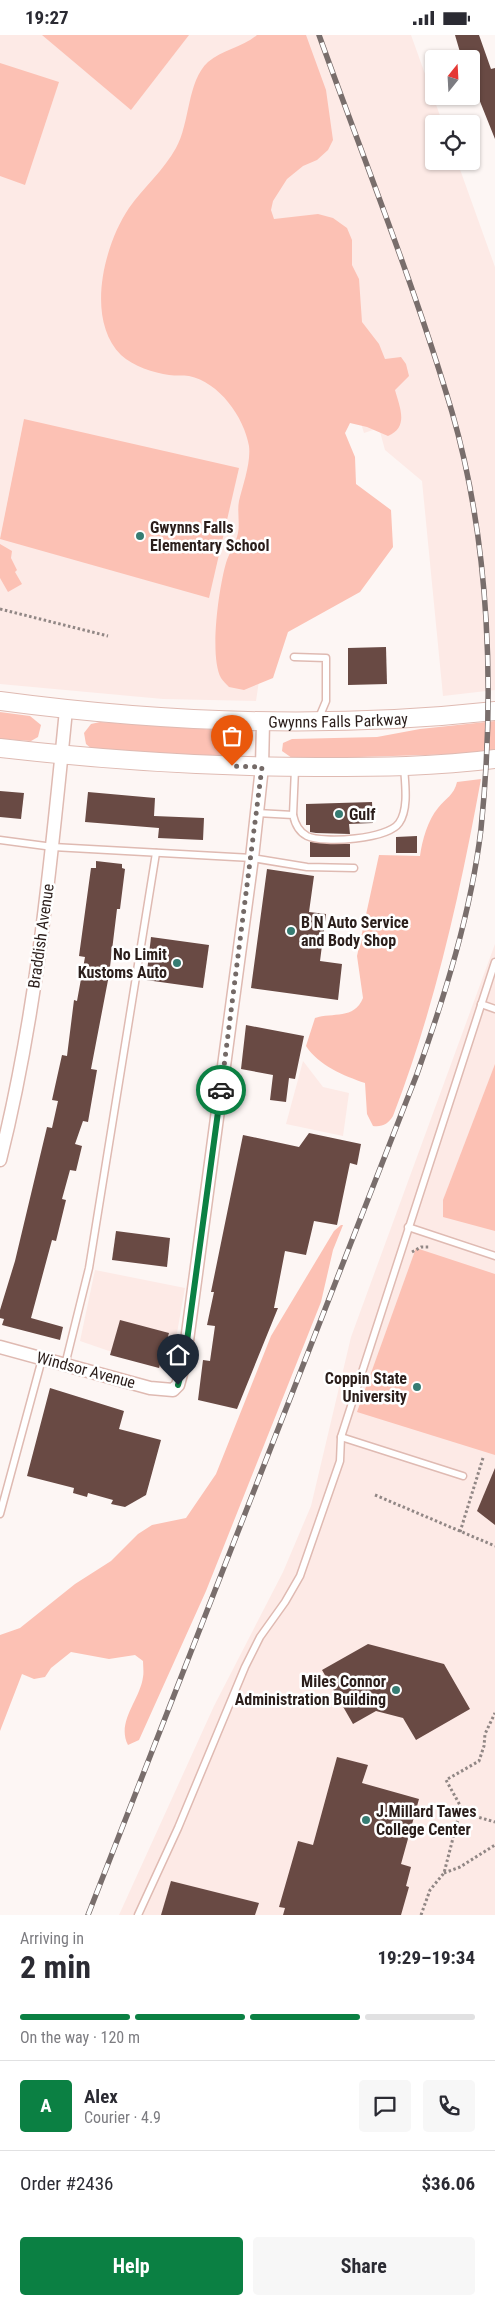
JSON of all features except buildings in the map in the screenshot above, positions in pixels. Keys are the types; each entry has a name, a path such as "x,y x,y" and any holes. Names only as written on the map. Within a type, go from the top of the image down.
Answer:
{"main road":[{"name":"Gwynns Falls Parkway","path":"0,701 66,710 164,719 263,722 438,717 495,711"},
{"path":"0,748 62,755 262,767 441,765 495,759"}],"street":[{"name":"Braddish Avenue","path":"0,1160 28,1028 52,847 66,710"},
{"path":"252,857 262,767 263,722"},
{"name":"Windsor Avenue","path":"0,1347 150,1388 172,1390 178,1385 184,1363 252,857"}],"lane":[{"path":"294,657 326,658 326,701 318,721"},
{"path":"296,767 293,815 298,828 306,836 317,839 380,835 399,824 405,796 404,766"},
{"path":"257,813 293,815"},
{"path":"0,840 52,847 252,857 307,867 354,867"},
{"path":"65,1365 89,1268 156,853"},
{"path":"138,1915 178,1828 245,1667 260,1637 285,1603 300,1576 340,1461 342,1437 408,1227 495,962"},
{"path":"481,1004 495,1009"},
{"path":"408,1227 495,1256"},
{"path":"0,1514 42,1359"},
{"path":"342,1437 463,1476"}],"path":[{"path":"0,609 108,636"},
{"path":"410,1257 414,1250 421,1247 437,1249"},
{"path":"460,1532 483,1458"},
{"path":"375,1495 495,1545"},
{"path":"421,1915 430,1890 444,1873 461,1807 446,1780 479,1761 485,1734 495,1713"},
{"path":"460,1812 495,1823"},
{"path":"444,1873 460,1867 495,1845"}],"shaded area":[{"path":"0,35 411,35 425,74 425,105 436,105 440,115 425,115 425,170 460,170 495,267 495,690 443,696 422,481 385,450 379,428 364,433 347,378 303,388 256,701 163,699 0,684"},
{"path":"42,35 189,35 131,110"},
{"path":"257,35 306,35 326,90 333,140 328,150 317,160 303,166 287,179 273,201 271,210 274,219 318,214 333,218 347,228 352,240 352,265 359,279 362,322 379,344 385,359 401,357 406,364 409,376 395,390 401,410 401,422 395,432 388,436 367,427 350,423 345,433 355,457 356,484 391,510 393,547 360,592 288,632 273,678 244,690 229,687 221,678 217,668 215,638 223,574 238,533 239,501 249,459 249,446 242,424 228,402 210,385 189,376 169,375 150,371 121,355 110,340 104,322 101,302 106,261 120,223 129,208 166,164 176,148 181,138 192,91 201,70 214,58"},
{"path":"0,63 59,82 25,185 0,176"},
{"path":"24,419 239,468 209,598 0,539"},
{"path":"0,544 12,551 11,558 17,570 15,572 22,584 8,592 0,578"},
{"path":"0,712 30,716 41,725 38,737 31,741 0,739"},
{"path":"495,721 495,751 460,754 292,758 282,751 283,743 292,739 377,737 420,729"},
{"path":"100,722 233,731 241,740 240,752 234,757 196,757 92,749 86,744 84,733 91,724"},
{"path":"481,779 455,907 422,1034 393,1116 385,1124 373,1126 367,1114 365,1083 324,1064 306,1046 315,1018 342,1014 354,1010 363,998 357,956 379,855 420,856 431,818 452,793 457,782"},
{"name":"Coppin State University","path":"495,944 495,1915 119,1915 214,1706 283,1572 311,1506 351,1337"},
{"path":"303,1061 323,1087 349,1093 343,1136 286,1124"},
{"path":"495,1064 495,1231 443,1217 443,1200"},
{"path":"343,1225 333,1250 321,1302 206,1591 139,1740 128,1745 125,1736 127,1719 141,1686 143,1675 143,1661 135,1655 109,1659 71,1652 51,1668 45,1677 34,1679 22,1674 0,1731 0,1635 20,1628 75,1584 111,1561 138,1534 152,1525 186,1518 216,1474 271,1336 334,1231"},
{"path":"416,1248 495,1274 495,1455 357,1412"},
{"path":"95,1270 185,1288 170,1372 80,1341"}],"railway":[{"path":"88,1915 417,1074 464,923 477,860 481,829 488,725 486,619 482,566 465,462 452,412 422,317 319,35"}],"way so far":[{"path":"221,1090 262,767 232,766"}],"place":[{"name":"Gwynns Falls Elementary School","path":"140,536"},
{"name":"Gulf","path":"339,814"},
{"name":"B N Auto Service and Body Shop","path":"291,931"},
{"name":"No Limit Kustoms Auto","path":"177,963"},
{"name":"Coppin State University","path":"417,1387"},
{"name":"Miles Connor Administration Building","path":"396,1690"},
{"name":"J.Millard Tawes College Center","path":"366,1820"}],"route":[{"path":"178,1385 184,1363 221,1090"}]}
